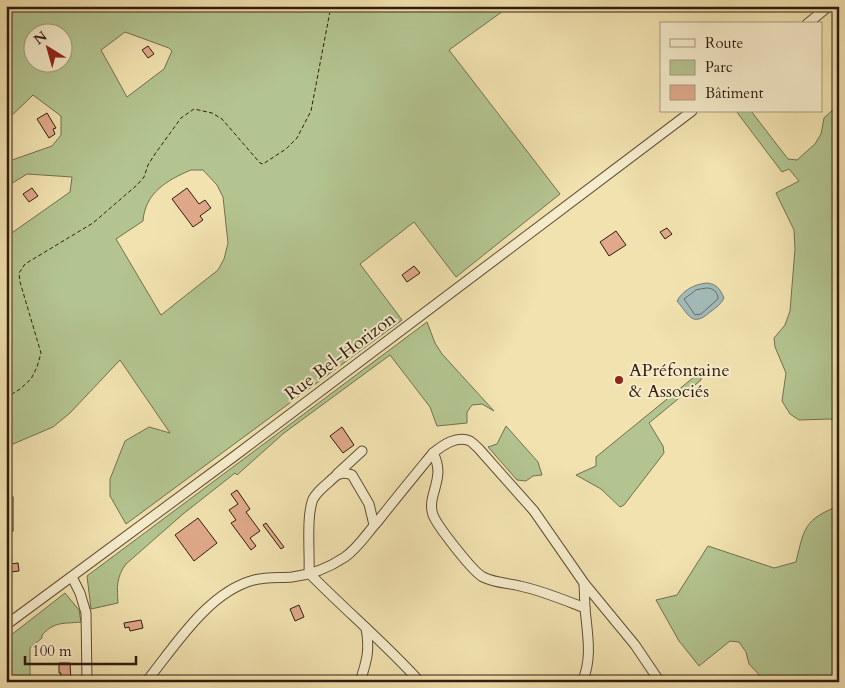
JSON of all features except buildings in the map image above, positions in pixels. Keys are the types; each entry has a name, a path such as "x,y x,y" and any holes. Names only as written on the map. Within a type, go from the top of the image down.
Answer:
{"street":[{"path":"810,22 830,6"},
{"name":"Rue Bel-Horizon","path":"6,625 691,112"},
{"path":"146,682 202,612 224,593 238,585 257,579 309,573 332,565 346,556 364,540 433,453 442,445 457,440 470,441 479,449 534,511 584,584 635,645 660,682"},
{"path":"362,451 319,491 314,498 310,509 309,573 395,654 420,682"},
{"path":"433,453 439,472 432,502 433,515 476,572 484,578 519,585 585,608"},
{"path":"337,474 345,472 352,475 369,504 374,525"},
{"path":"72,577 80,593 86,613 87,682"},
{"path":"582,682 589,651 584,584"},
{"path":"360,682 369,645 366,628"}],"path":[{"path":"6,398 31,379 38,367 41,353 20,282 19,273 25,264 92,223 137,185 144,177 148,165 155,154 181,118 194,110 212,113 222,119 260,163 264,164 286,150 297,138 311,111 331,6"}],"green space":[{"path":"6,6 510,6 449,50 560,194 456,277 414,222 360,264 402,320 126,524 110,496 110,479 125,441 149,427 170,433 120,360 70,413 53,427 6,447 6,237 70,192 72,177 27,174 6,187 6,145 12,160 52,146 61,135 61,116 33,95 6,121","holes":["125,32 169,48 172,51 164,69 127,97 101,50","191,170 203,170 217,185 223,197 228,243 224,259 218,270 161,315 116,239 143,221 148,203 159,189 174,178"]},
{"path":"839,104 839,422 830,419 799,420 790,414 782,401 786,373 775,347 774,338 785,325 790,311 795,249 794,230 776,193 799,181 789,169 782,172 737,112 752,112 788,159 797,160 815,144 821,134 824,118"},
{"path":"427,322 435,343 442,354 494,411 482,404 472,405 467,412 467,423 437,426 430,407 390,355 284,433 237,475 235,473 183,514 126,564 117,587 118,603 91,609 87,576"},
{"path":"701,374 701,380 649,423 663,446 664,453 624,505 620,507 601,489 576,475 596,466 596,457 694,377"},
{"path":"506,426 538,462 542,475 533,476 526,481 517,480 488,447 497,444"},
{"path":"839,506 839,682 766,682 749,664 746,652 739,642 730,641 699,666 679,641 656,600 677,595 708,546 774,568 796,562 807,526 827,511"},
{"path":"65,593 79,610 81,622 51,627 30,648 30,682 6,682 6,639"}],"water":[{"path":"707,283 713,284 718,288 724,298 718,306 704,317 699,319 691,318 677,301 690,288"}],"place":[{"name":"APréfontaine & Associés","path":"619,380"}]}
